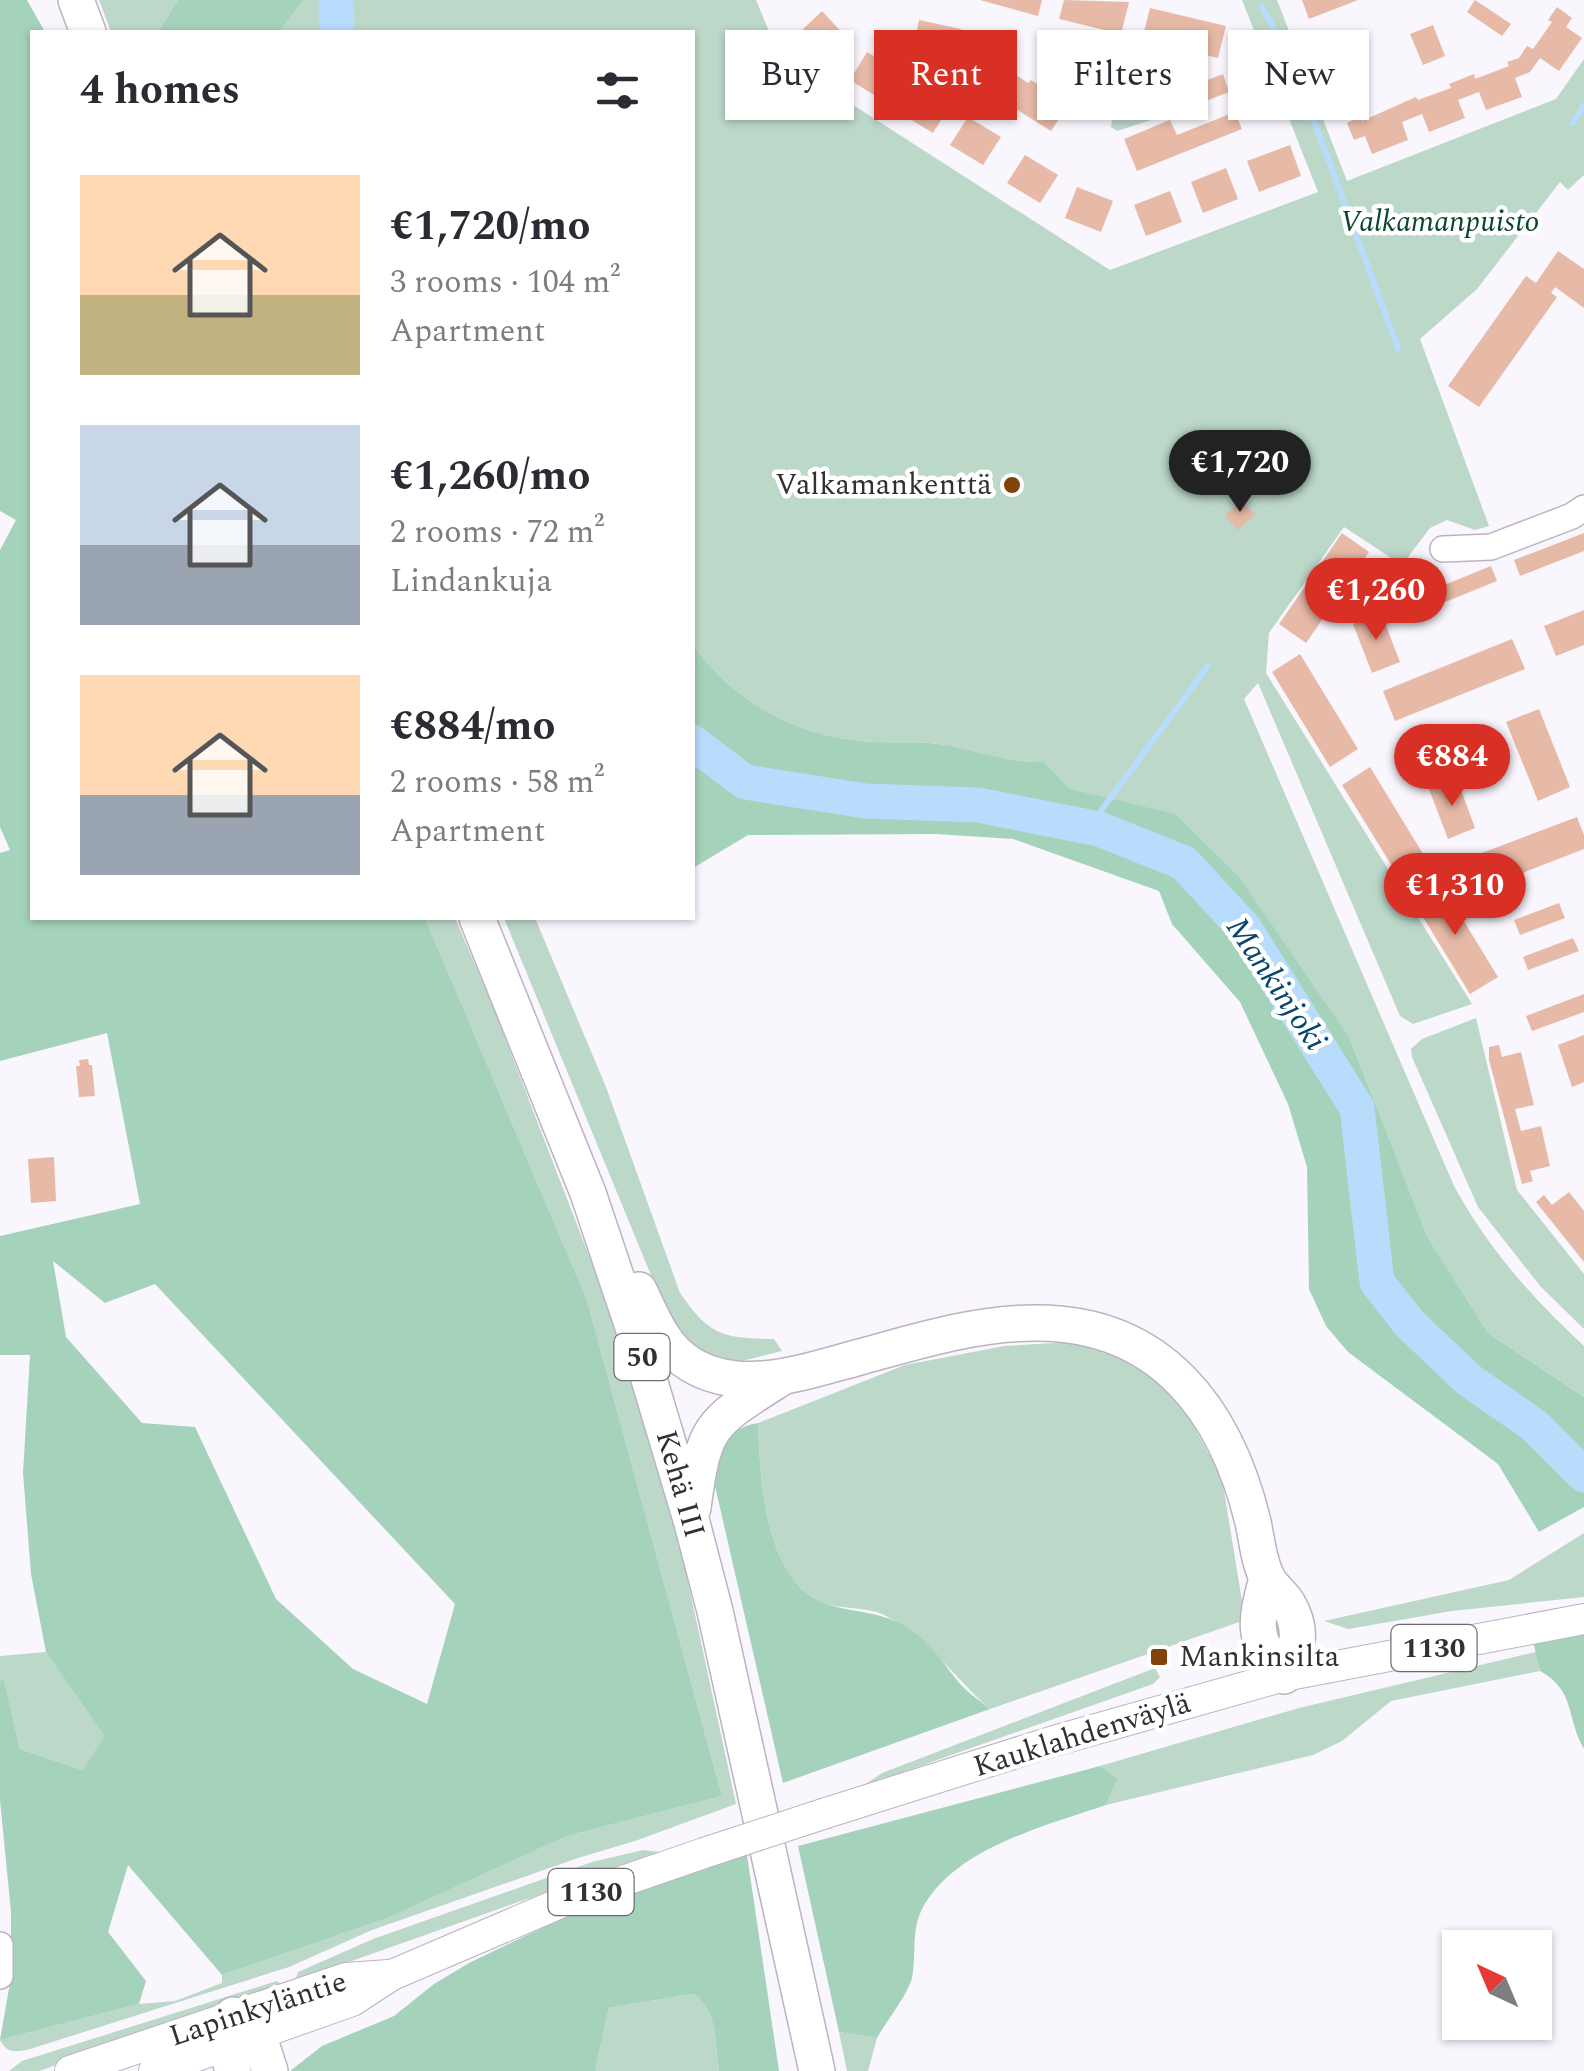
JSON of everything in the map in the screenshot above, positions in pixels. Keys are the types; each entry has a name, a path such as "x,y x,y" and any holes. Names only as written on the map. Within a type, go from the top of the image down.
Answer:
{"highway":[{"path":"76,0 87,30"},
{"name":"Kehä III","path":"477,920 588,1193 692,1523 715,1611 813,2060"},
{"path":"588,1193 666,1344 688,1364 707,1372 742,1380 782,1378 941,1335 1037,1322 1073,1325 1133,1343 1184,1382 1217,1425 1246,1495 1267,1578 1258,1612 1263,1654 1284,1676"},
{"path":"692,1523 698,1465 709,1435 734,1408 782,1378"},
{"path":"238,2041 270,2071"}],"main road":[{"name":"Kauklahdenväylä","path":"704,1854 1054,1741 1284,1676 1584,1620"},
{"name":"Lapinkyläntie","path":"154,2071 238,2041 346,1978 392,1975 565,1901 704,1854"},
{"name":"Lapinkyläntie","path":"70,2071 238,2041"}],"street":[{"path":"1443,549 1491,547 1584,508"},
{"path":"0,1945 0,1976"}],"green space":[{"path":"0,0 27,0 44,30 30,30 30,920 426,920 587,1300 722,1796 567,1836 388,1918 222,1975 128,1865 108,1932 146,1981 139,2004 0,2040 11,1977 11,1912 0,1800 0,1681 4,1680 20,1749 82,1770 105,1736 46,1652 31,1574 23,1473 30,1355 0,1355 0,1236 140,1204 107,1033 0,1061 0,853 10,850 0,827 0,550 16,520 0,511","holes":["53,1261 105,1303 155,1284 455,1604 427,1704 353,1669 276,1599 195,1427 142,1423 66,1337"]},
{"path":"99,0 178,0 159,30 110,30"},
{"path":"178,0 304,0 281,30 159,30"},
{"name":"Valkamanpuisto","path":"304,0 756,0 768,30 725,30 725,120 854,120 854,106 1110,270 1318,192 1290,120 1323,120 1347,181 1556,99 1584,59 1584,175 1568,190 1560,182 1477,289 1420,339 1489,526 1475,530 1447,520 1430,528 1402,565 1344,527 1269,633 1266,673 1472,1004 1413,1024 1400,1016 1258,683 1244,699 1454,1186 1512,1271 1584,1346 1584,1397 1488,1333 1428,1238 1350,1039 1068,789 1044,762 1006,759 958,747 861,741 811,731 746,698 695,648 695,30 281,30"},
{"path":"1242,0 1277,0 1289,30 1254,30"},
{"path":"1112,120 1151,120 1117,131 1111,127"},
{"path":"695,648 746,698 811,731 861,741 958,747 1007,759 1044,762 1069,789 1175,814 1239,877 1350,1039 1428,1238 1488,1333 1584,1397 1584,1507 1539,1532 1498,1464 1348,1352 1326,1326 1309,1289 1307,1167 1288,1104 1240,1002 1172,924 1159,891 1013,839 936,834 748,835 695,867"},
{"path":"1433,738 1469,743 1477,761 1488,756 1492,782 1483,787 1480,780 1464,772 1419,783 1406,761"},
{"path":"426,920 456,920 608,1305 677,1531 736,1804 372,1930 289,1967 27,2050 11,2051 5,2047 0,2040 139,2004 175,2001 222,1983 222,1975 388,1918 567,1836 722,1796 587,1300"},
{"path":"505,920 536,920 606,1087 680,1293 700,1318 719,1332 774,1339 782,1351 730,1364 688,1343 662,1302"},
{"path":"1476,1018 1517,1190 1584,1274 1584,1329 1541,1287 1478,1207 1412,1057 1411,1049 1422,1039"},
{"path":"1071,1342 1121,1358 1167,1387 1191,1421 1222,1478 1245,1620 990,1709 926,1645 898,1623 875,1612 822,1602 803,1590 788,1571 769,1523 758,1423 905,1365 1004,1346"},
{"path":"758,1423 769,1523 788,1571 803,1590 822,1602 893,1620 911,1630 963,1687 990,1709 783,1783 715,1486 721,1454 730,1437"},
{"path":"1584,1533 1584,1597 1452,1611 1348,1629 1324,1621 1509,1580"},
{"path":"1584,1631 1584,1749 1560,1687 1540,1671 1533,1641"},
{"path":"46,1652 106,1736 82,1770 20,1749 4,1681 0,1681 0,1656"},
{"path":"1536,1652 1540,1671 1391,1701 1342,1741 1313,1755 1106,1805 1118,1779 1100,1766 1299,1708"},
{"path":"1155,1668 1160,1677 1153,1684 861,1787 882,1773"},
{"path":"1100,1766 1118,1779 1106,1805 1000,1844 951,1874 932,1893 919,1916 910,1985 877,2038 839,2032 798,1846"},
{"path":"643,1850 660,1852 295,1981 298,1972 373,1939 592,1862"},
{"path":"747,1855 779,2071 719,2071 711,2018 693,1994 609,2008 595,2071 290,2071 322,2046 394,2016 434,1984 469,1963 563,1918"},
{"path":"277,1981 282,1986 39,2071 9,2071 22,2061"},
{"path":"693,1994 711,2018 719,2071 595,2071 609,2008"},
{"path":"839,2032 877,2038 868,2071 847,2071"}],"building":[{"path":"980,0 1042,0 1038,16"},
{"path":"1064,0 1129,2 1122,30 1104,30 1059,19"},
{"path":"1302,0 1358,0 1309,19"},
{"path":"1475,0 1511,24 1502,36 1467,12"},
{"path":"1557,7 1572,18 1566,27 1582,38 1559,71 1540,58 1530,72 1515,78 1522,97 1486,110 1479,92 1458,100 1465,118 1429,132 1422,114 1402,122 1408,140 1372,154 1365,136 1354,140 1347,123 1369,120 1416,97 1418,100 1451,88 1449,84 1474,74 1475,79 1509,66 1507,62 1519,58 1527,46 1533,49 1552,22 1548,20"},
{"path":"1150,8 1226,26 1218,58 1208,56 1208,30 1144,30"},
{"path":"822,11 840,30 802,30"},
{"path":"919,20 961,29 961,30 917,30"},
{"path":"1433,25 1445,56 1423,65 1410,34"},
{"path":"867,52 874,56 874,95 854,82 854,73"},
{"path":"1223,74 1228,92 1208,100 1208,80"},
{"path":"1017,76 1037,84 1037,120 1058,120 1051,131 1017,110"},
{"path":"1228,115 1228,120 1238,120 1242,129 1137,171 1124,139 1170,120 1177,135"},
{"path":"912,120 941,120 933,133"},
{"path":"966,120 973,120 1001,137 983,165 950,145"},
{"path":"1290,145 1301,176 1259,192 1247,161"},
{"path":"1025,155 1058,175 1040,203 1007,183"},
{"path":"1226,168 1238,199 1203,213 1191,182"},
{"path":"1077,187 1113,201 1101,232 1065,218"},
{"path":"1170,191 1182,222 1146,236 1134,205"},
{"path":"1558,251 1584,269 1584,308 1555,287 1551,293 1557,297 1479,407 1448,386 1526,276 1536,283"},
{"path":"1241,500 1255,515 1238,530 1225,516"},
{"path":"1342,533 1369,552 1306,643 1279,624"},
{"path":"1584,533 1584,551 1520,576 1514,560"},
{"path":"1491,566 1497,581 1423,611 1417,596"},
{"path":"1584,610 1584,645 1556,656 1544,626"},
{"path":"1381,613 1400,662 1372,673 1353,624"},
{"path":"1512,639 1525,669 1395,721 1383,691"},
{"path":"1300,654 1358,749 1330,767 1272,672"},
{"path":"1539,709 1570,787 1538,801 1506,722"},
{"path":"1370,767 1428,862 1400,879 1342,785"},
{"path":"1457,779 1475,828 1448,839 1429,789"},
{"path":"1577,817 1584,849 1486,887 1474,856"},
{"path":"1440,882 1498,977 1470,994 1412,899"},
{"path":"1559,903 1565,918 1520,935 1514,920"},
{"path":"1573,938 1579,951 1528,970 1523,957"},
{"path":"1584,994 1584,1012 1532,1031 1526,1016"},
{"path":"1584,1035 1584,1082 1572,1087 1558,1045"},
{"path":"1499,1045 1502,1057 1521,1052 1534,1105 1515,1109 1521,1131 1541,1126 1550,1166 1530,1171 1533,1181 1522,1184 1489,1060 1489,1047"},
{"path":"88,1059 95,1096 79,1097 76,1066 80,1066 79,1060"},
{"path":"54,1157 56,1201 31,1203 28,1159"},
{"path":"1569,1192 1584,1211 1584,1262 1536,1202 1544,1195 1552,1205"}],"waterway":[{"name":"Mankinjoki","path":"336,0 337,30"},
{"path":"1262,7 1292,62 1398,348"},
{"path":"1573,123 1584,105"},
{"path":"1089,827 1208,666"},
{"name":"Mankinjoki","path":"695,744 745,782 866,801 978,805 1099,829 1184,863 1245,929 1357,1108 1377,1282 1409,1323 1469,1380 1535,1426 1584,1475"}],"place":[{"name":"Valkamankenttä","path":"1012,485"},
{"name":"Mankinsilta","path":"1159,1657"}]}
